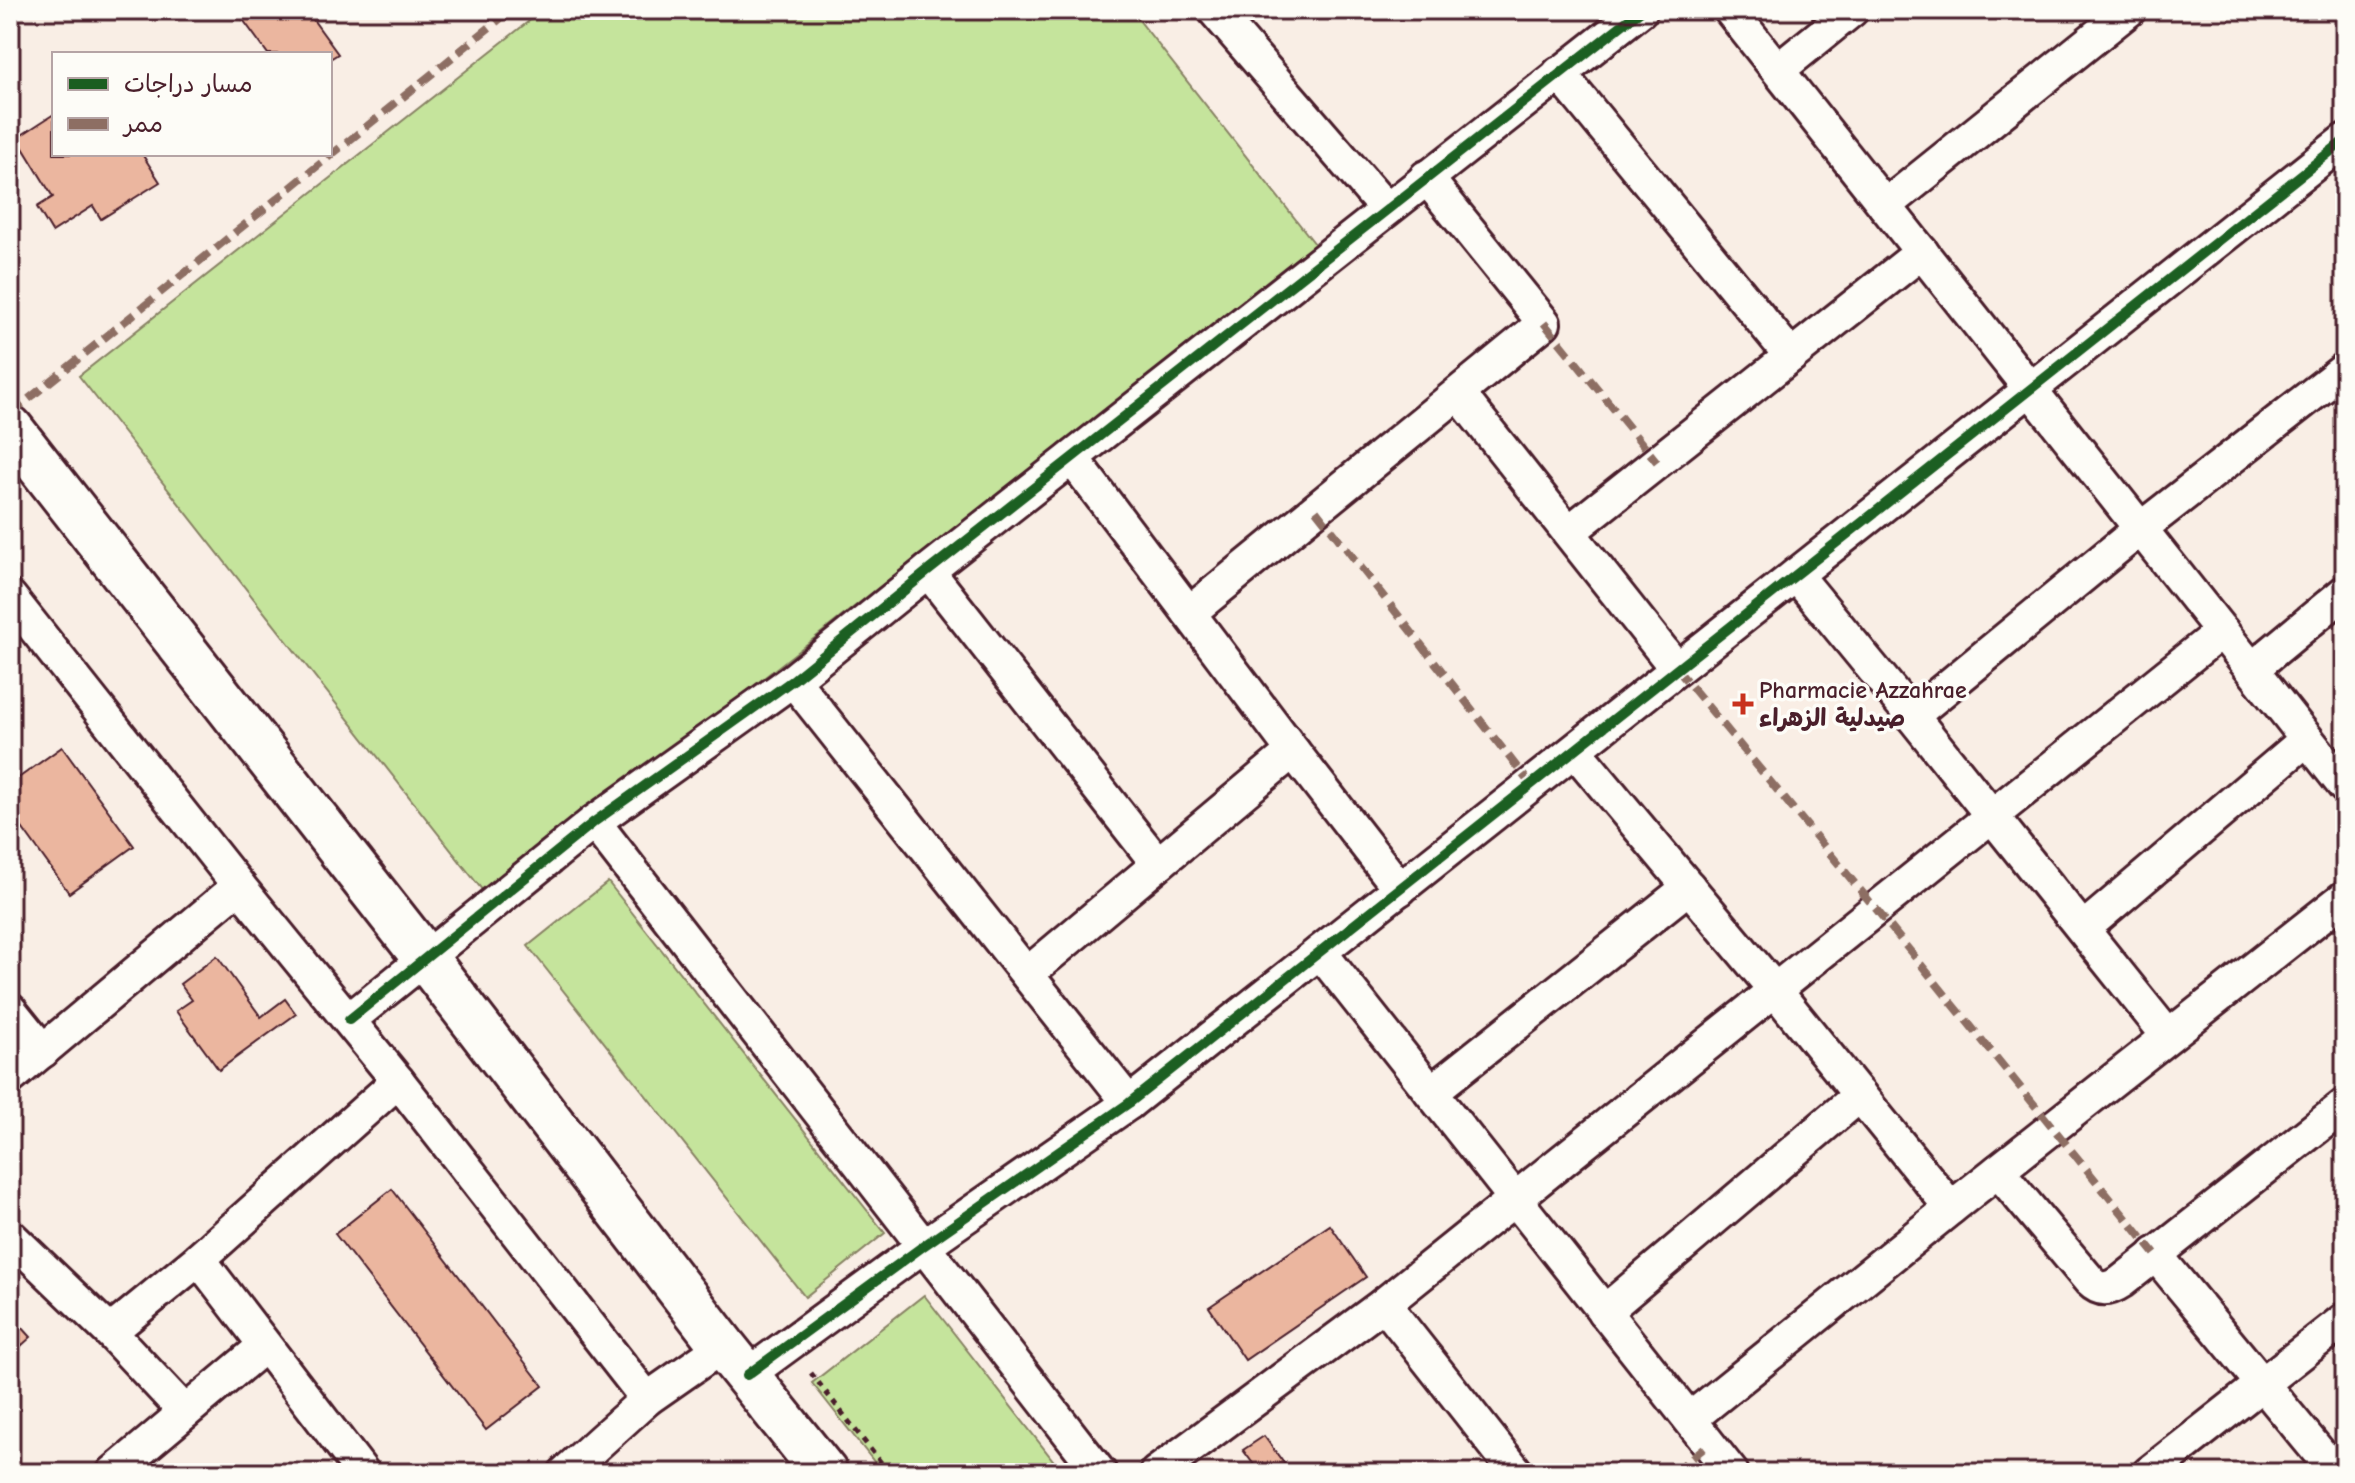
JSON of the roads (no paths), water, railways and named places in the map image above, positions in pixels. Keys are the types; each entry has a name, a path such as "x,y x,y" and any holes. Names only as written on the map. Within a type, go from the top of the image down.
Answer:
{"main road":[{"path":"10,428 825,1473"}],"street":[{"path":"349,1020 594,822 793,680 1641,10"},
{"path":"1730,10 2345,787"},
{"path":"1778,70 1852,10"},
{"path":"1885,206 2129,10"},
{"path":"1230,15 1386,209"},
{"path":"1559,73 1791,356"},
{"path":"565,1473 647,1399 735,1361 922,1247 1129,1103 2345,140"},
{"path":"1189,613 1544,323 1426,177"},
{"path":"1569,532 1922,252"},
{"path":"1912,716 2140,529 2345,369"},
{"path":"1459,394 1676,668"},
{"path":"1072,458 1400,889"},
{"path":"928,571 1157,863"},
{"path":"1796,575 2168,1036"},
{"path":"2252,669 2345,592"},
{"path":"10,597 398,1081 647,1399"},
{"path":"1156,1473 1384,1304 2222,631"},
{"path":"793,680 1129,1103"},
{"path":"2083,929 2307,739"},
{"path":"1027,974 1293,751"},
{"path":"1575,751 1774,989 1951,1208"},
{"path":"594,822 1100,1473"},
{"path":"10,1078 239,886"},
{"path":"1431,1092 1689,887"},
{"path":"1690,1419 2345,897"},
{"path":"1320,952 1732,1473"},
{"path":"10,1010 43,1051"},
{"path":"110,1332 199,1259 398,1081"},
{"path":"1604,1312 1860,1095"},
{"path":"1998,1171 2097,1287 2113,1287 2345,1105"},
{"path":"10,1236 110,1332 185,1412"},
{"path":"2155,1254 2336,1473"},
{"path":"199,1259 363,1473"},
{"path":"1384,1304 1517,1473"},
{"path":"2149,1473 2345,1319"},
{"path":"113,1473 264,1346"}],"place":[{"name":"Pharmacie Azzahrae صيدلية الزهراء","path":"1743,704"}]}
